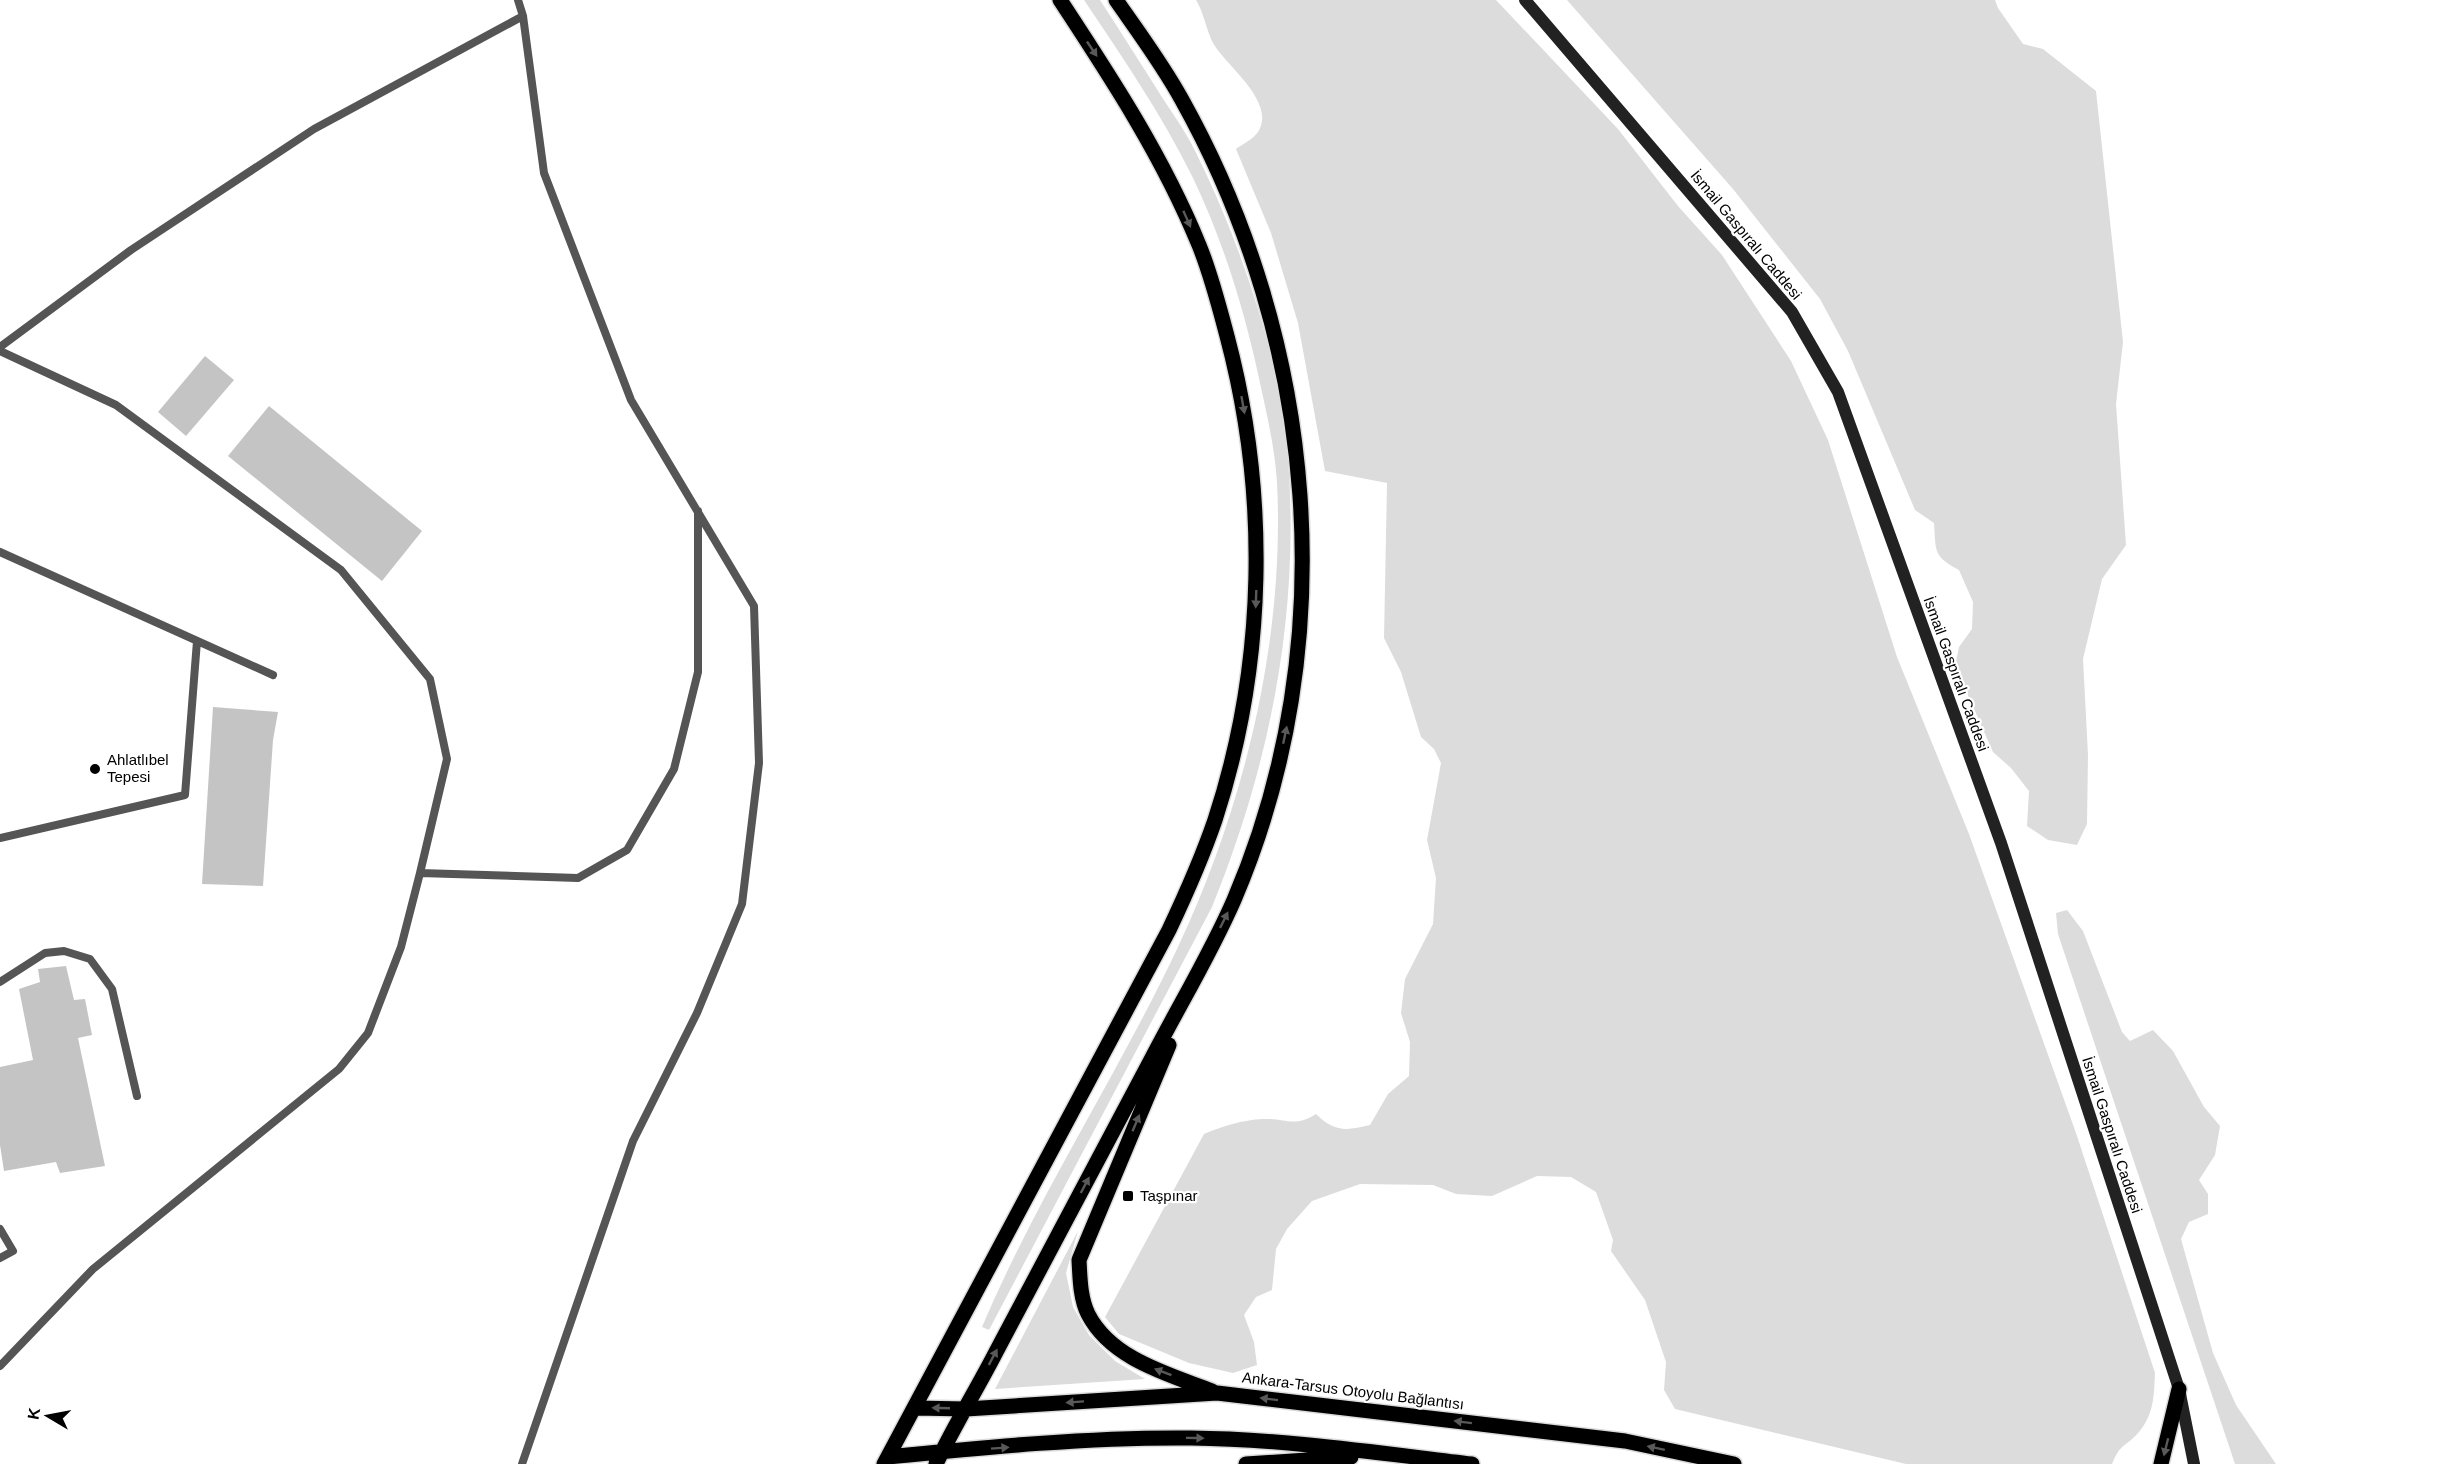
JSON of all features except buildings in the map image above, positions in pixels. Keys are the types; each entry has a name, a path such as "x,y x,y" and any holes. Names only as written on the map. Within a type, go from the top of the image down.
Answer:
{"main road":[{"path":"886,1460 916,1408 1169,930 1195,874 1227,778 1248,681 1257,568 1252,473 1244,408 1221,314 1200,247 1169,177 1138,121 1060,0"},
{"path":"939,1458 1211,947 1233,901 1275,778 1286,731 1299,633 1302,522 1298,470 1291,405 1263,293 1222,180 1182,100 1116,0"},
{"name":"İsmail Gaspıralı Caddesi","path":"1525,0 1792,312 1838,392 2001,843 2179,1389 2194,1464"},
{"path":"1211,947 1078,1260 1088,1313 1101,1333 1145,1365 1217,1393"},
{"path":"2162,1464 2179,1389"},
{"name":"Ankara-Tarsus Otoyolu Bağlantısı","path":"916,1408 966,1409 1217,1393 1625,1441 1734,1464"},
{"path":"886,1460 939,1458 1106,1440 1191,1438 1280,1442 1472,1464"},
{"name":"İsmail Gaspıralı Caddesi","path":"2192,1447 2202,1464"},
{"path":"1246,1464 1390,1454"}],"lane":[{"path":"518,0 523,16 544,173 631,400 754,606 759,763 742,904 698,1013 633,1141 522,1464"},
{"path":"0,1366 93,1269 339,1069 368,1033 401,947 447,759 430,679 341,570 116,405 0,349 131,250 314,129 523,16"},
{"path":"420,873 578,878 627,850 674,769 698,672 698,511"},
{"path":"0,552 273,675"},
{"path":"0,838 185,795 197,641"},
{"path":"0,982 45,953 64,951 90,959 112,989 137,1096"},
{"path":"0,1229 13,1251 0,1258"}],"shaded area":[{"path":"1084,0 1100,0 1184,130 1225,216 1254,297 1276,380 1284,420 1288,459 1291,517 1285,632 1265,744 1250,799 1212,907 989,1330 982,1327 1027,1231 1129,1044 1177,949 1201,895 1240,781 1255,722 1267,662 1274,602 1278,542 1277,482 1274,457 1254,356 1232,278 1214,227 1181,155 1142,87"},
{"path":"1196,0 1496,0 1618,129 1678,206 1722,255 1791,361 1828,440 1897,657 1969,834 2076,1133 2155,1373 2148,1418 2139,1432 2121,1448 2112,1464 1906,1464 1675,1409 1664,1390 1666,1362 1645,1300 1611,1251 1613,1240 1596,1192 1571,1177 1537,1176 1492,1196 1456,1194 1433,1185 1360,1184 1312,1201 1287,1229 1276,1249 1272,1290 1256,1297 1244,1315 1254,1342 1257,1365 1233,1373 1189,1363 1119,1334 1105,1317 1204,1134 1248,1121 1271,1119 1302,1121 1316,1114 1335,1127 1347,1129 1370,1125 1388,1094 1409,1076 1410,1042 1401,1013 1405,979 1433,924 1436,878 1427,840 1441,763 1434,749 1421,737 1401,672 1384,638 1387,483 1325,471 1298,323 1271,233 1236,149 1258,132 1262,121 1261,109 1248,85 1213,43"},
{"path":"1567,0 1995,0 2023,44 2043,49 2096,91 2123,342 2116,404 2126,545 2102,579 2083,659 2088,755 2087,824 2077,845 2048,840 2027,826 2029,791 2011,768 1993,752 1955,666 1959,647 1972,629 1973,602 1959,570 1940,557 1936,547 1934,523 1915,510 1848,351 1820,299 1733,189"},
{"path":"2067,910 2083,931 2122,1032 2130,1041 2153,1030 2173,1051 2204,1107 2220,1126 2215,1155 2199,1180 2208,1194 2208,1214 2189,1222 2181,1239 2213,1353 2236,1405 2276,1464 2235,1464 2058,934 2056,913"},
{"path":"1078,1231 1066,1273 1073,1307 1089,1335 1115,1361 1145,1379 995,1389"}],"place":[{"name":"Ahlatlıbel Tepesi","path":"95,769"},
{"name":"Taşpınar","path":"1128,1196"}]}
